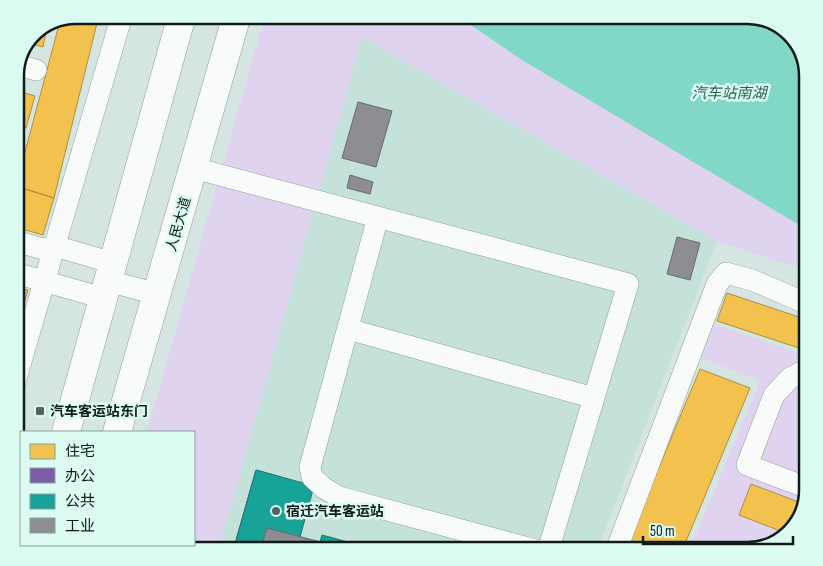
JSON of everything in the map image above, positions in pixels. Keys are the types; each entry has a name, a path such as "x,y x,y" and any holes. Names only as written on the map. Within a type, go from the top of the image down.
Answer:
{"main road":[{"path":"66,431 179,24"},
{"name":"人民大道","path":"117,431 234,24"}],"lane":[{"path":"24,351 119,24"},
{"path":"194,168 628,284 551,542"},
{"path":"378,217 310,467 312,477 324,488 339,497 506,542"},
{"path":"24,244 43,249 55,246 108,281"},
{"path":"619,542 717,284 726,273 752,280 799,300"},
{"path":"24,276 44,282 108,281 157,294"},
{"path":"348,329 594,398"},
{"path":"799,374 790,378 774,395 747,465 799,485"}],"shaded area":[{"path":"262,24 747,24 758,25 776,32 792,50 799,69 799,268 717,241 362,37 221,542 195,542 195,431 147,431"},
{"path":"362,37 717,241 600,542 221,542"},
{"path":"712,324 799,353 799,497 791,519 782,529 767,538 754,542 693,542 760,381 699,357"}],"water":[{"name":"汽车站南湖","path":"469,24 747,24 758,25 776,32 792,50 799,69 799,225 522,60"}],"building: 住宅":[{"path":"76,24 97,24 54,198 24,189 24,156 58,27"},
{"path":"46,34 43,47 34,45"},
{"path":"24,93 35,96 26,128 24,127"},
{"path":"24,189 54,198 43,235 24,230"},
{"path":"24,289 28,290 24,303"},
{"path":"727,293 799,317 799,348 717,321"},
{"path":"700,369 750,388 686,542 628,542"},
{"path":"751,484 798,502 791,519 779,531 739,515"}],"building: 办公":[{"path":"256,470 281,477 263,542 236,542"}],"building: 公共":[{"name":"宿迁汽车客运站","path":"256,470 314,486 300,537 320,542 236,542"},
{"name":"宿迁汽车客运站","path":"322,535 348,542 320,542"}],"building: 工业":[{"path":"358,102 392,111 376,167 342,158"},
{"path":"350,175 373,182 370,194 347,188"},
{"path":"677,237 700,243 690,280 667,274"},
{"path":"267,528 320,542 263,542"}],"place":[{"name":"汽车客运站东门","path":"40,411"},
{"name":"宿迁汽车客运站","path":"276,511"}]}
